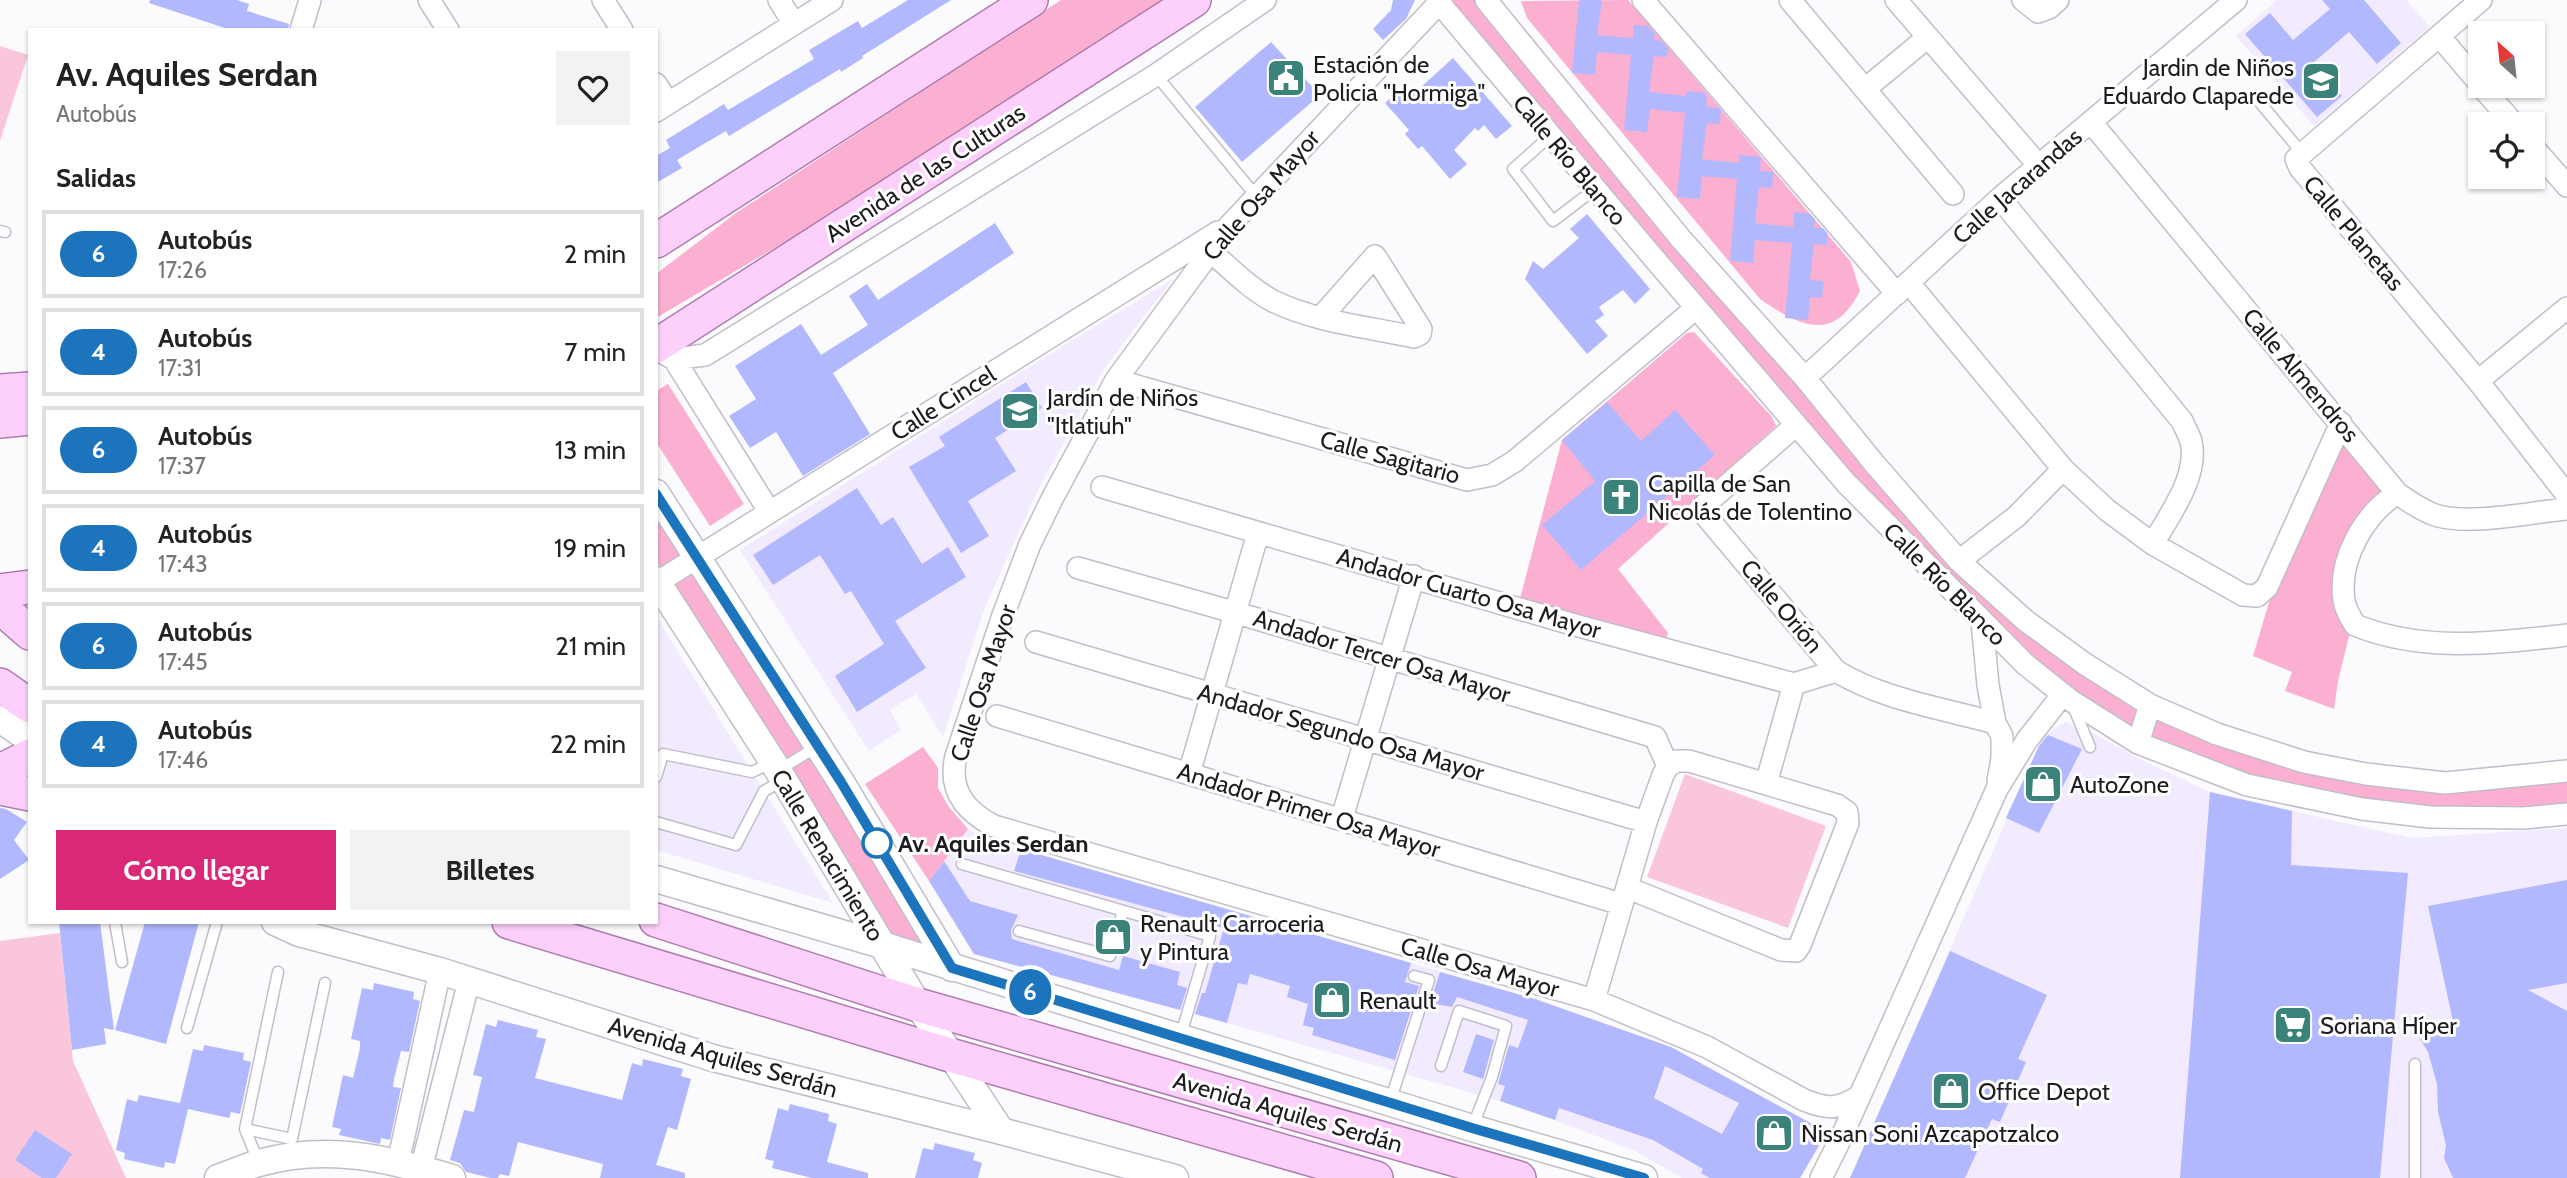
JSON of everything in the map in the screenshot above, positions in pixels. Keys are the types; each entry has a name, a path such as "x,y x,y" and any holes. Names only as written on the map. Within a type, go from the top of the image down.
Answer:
{"main road":[{"path":"658,241 1031,0"},
{"name":"Avenida de las Culturas","path":"662,351 1194,0"},
{"path":"0,391 28,389"},
{"path":"0,421 28,418"},
{"path":"0,591 28,587"},
{"path":"0,601 7,613 28,631"},
{"path":"0,685 28,705"},
{"path":"0,771 28,757"},
{"path":"0,788 28,794"},
{"name":"Avenida Aquiles Serdán","path":"658,921 918,1005 1520,1178"},
{"name":"Avenida Aquiles Serdán","path":"516,924 950,1055 1376,1178"}],"street":[{"path":"302,28 310,0"},
{"path":"429,0 446,28"},
{"path":"603,0 621,28"},
{"path":"779,0 794,24"},
{"path":"662,107 832,0"},
{"path":"662,351 705,355 1156,75 1265,0"},
{"name":"Calle Río Blanco","path":"1486,0 1681,239 1805,378 1872,462 1959,561 2026,621 2085,664 2150,705 2217,734 2304,762 2365,774 2445,783 2567,771"},
{"path":"1643,0 2063,469 2107,510 2153,544 2243,595 2257,596 2267,587 2341,423"},
{"path":"1790,0 1953,194"},
{"path":"1896,0 2039,166"},
{"path":"2031,6 2049,8 2058,0"},
{"name":"Calle Jacarandas","path":"1805,378 2000,198 2236,0"},
{"name":"Calle Planetas","path":"2481,0 2296,159 2300,169 2478,381 2567,495"},
{"name":"Calle Río Blanco","path":"1438,1 1846,483 2025,664 2067,697 2138,743 2247,785 2362,809 2430,817 2524,818 2567,814"},
{"name":"Calle Osa Mayor","path":"1438,1 1229,226 1116,380 1052,497 1030,544 1002,618 954,765 957,793 978,818 994,826 1594,1000 1707,1047 1811,1103 1833,1107 1844,1105 1858,1097"},
{"path":"2439,36 2468,70"},
{"path":"1864,89 1928,37"},
{"path":"2492,98 2504,112"},
{"name":"Calle Almendros","path":"2091,122 2396,493 2436,515 2460,519 2567,509"},
{"path":"2545,161 2567,186"},
{"path":"2000,198 2182,421 2191,441 2192,460 2187,479 2153,544"},
{"name":"Calle Cincel","path":"658,580 1229,226"},
{"path":"1210,251 1270,299 1293,309 1322,316 1414,337 1420,334 1421,329 1375,256 1322,316"},
{"name":"Calle Sagitario","path":"1116,380 1468,480 1492,475 1515,461 1696,308"},
{"path":"2478,381 2567,308"},
{"path":"662,351 769,511"},
{"name":"Calle Orión","path":"1796,425 1700,509 1836,671 1857,684 1876,691 1995,723"},
{"path":"1846,483 1872,462"},
{"path":"1959,561 2017,516 2063,469"},
{"name":"Andador Cuarto Osa Mayor","path":"1102,487 1575,625 1794,684"},
{"path":"2396,493 2367,519 2345,567 2344,602 2355,625 2372,632 2441,645 2507,642 2567,635"},
{"name":"Calle Renacimiento","path":"658,497 818,746 952,968"},
{"path":"1189,774 1258,533"},
{"name":"Andador Tercer Osa Mayor","path":"1078,568 1655,737 1668,766"},
{"path":"1342,818 1414,576"},
{"name":"Calle Renacimiento","path":"658,583 778,771 918,1005 1001,1131"},
{"path":"1982,621 1988,685 1995,723 2002,736 1997,789"},
{"name":"Andador Segundo Osa Mayor","path":"1036,642 1646,822"},
{"path":"1594,1000 1646,822 1668,766 1677,761 1689,761 1766,784 1794,684 1836,671"},
{"path":"1821,1178 1997,789 2026,740 2067,697"},
{"path":"2138,743 2150,705"},
{"name":"Andador Primer Osa Mayor","path":"997,716 1342,818 1625,896 1781,950 1796,951 1848,823 1847,812 1837,805 1766,784"},
{"path":"0,719 28,739"},
{"path":"2362,809 2365,774"},
{"name":"Avenida Aquiles Serdán","path":"658,880 882,945 1472,1128 1644,1178"},
{"name":"Avenida Aquiles Serdán","path":"279,924 299,933 440,971 713,1058 1175,1178"},
{"path":"410,1166 440,971"},
{"path":"410,1166 470,981"},
{"path":"218,1178 259,1163 305,1154 361,1155 452,1178"}],"lane":[{"path":"1156,75 1256,196"},
{"path":"2257,99 2302,153"},
{"path":"1550,136 1513,169 1553,221 1595,189"},
{"path":"2067,697 2090,747"},
{"path":"658,823 736,845 764,791 778,771 818,746"},
{"path":"658,770 663,754 752,772 778,771"},
{"path":"962,864 1210,936 1180,1038"},
{"path":"1019,931 1110,956 1123,911"},
{"path":"115,924 122,962"},
{"path":"187,1028 216,924"},
{"path":"259,1163 245,1129 278,972"},
{"path":"1390,1102 1429,980 1414,976"},
{"path":"245,1129 292,1139 325,983"},
{"path":"1441,1066 1459,1011 1506,1026 1492,1077 1472,1128"},
{"path":"2415,1064 2415,1178"}],"shaded area":[{"path":"1061,0 1168,0 927,158 658,317 658,272 736,213"},
{"path":"1446,0 1477,0 1872,472 2082,670 2303,769 2567,778 2567,808 2431,811 2248,778 2134,733 2029,659 1856,484"},
{"path":"1628,0 1851,262 1860,291 1850,308 1838,318 1827,324 1814,325 1788,317 1760,299 1527,18 1521,1"},
{"name":"Jardin de Niños Eduardo Claparede","path":"2277,0 2406,0 2430,27 2314,126 2236,36"},
{"path":"0,46 28,55 0,141"},
{"path":"1173,279 1105,367 1037,492 985,607 943,737 916,694 890,710 901,730 869,751 740,550"},
{"path":"1694,332 1772,417 1776,426 1618,569 1668,633 1664,645 1519,602 1562,440 1687,333"},
{"path":"668,384 744,504 710,526 658,445 658,390"},
{"path":"2343,436 2387,491 2338,565 2350,632 2334,709 2285,691 2292,672 2253,656 2273,589"},
{"path":"658,515 811,755 928,949 888,937 789,768 658,563"},
{"path":"658,619 712,707 833,903 658,851"},
{"path":"2065,722 2091,732 2210,792 2411,838 2567,828 2567,1178 1850,1178 2041,741"},
{"path":"923,747 938,768 938,788 949,807 968,829 929,881 865,784"},
{"path":"1685,774 1826,826 1788,928 1647,877"},
{"path":"968,829 987,839 1535,999 1671,1047 1827,1132 1800,1178 1682,1178 1635,1151 1500,1101 974,954 929,881"},
{"path":"60,933 73,1061 126,1178 0,1178 0,941"}],"building":[{"path":"150,0 237,0 249,4 247,11 289,24 288,28 225,28 149,3"},
{"path":"908,0 951,0 841,72 840,69 729,136 726,131 677,160 682,168 658,182 658,155 670,148 666,140 724,104 728,110 814,59 809,50 858,21 862,28"},
{"path":"1393,0 1415,0 1406,19 1383,40 1373,29 1391,10"},
{"path":"1579,0 1602,0 1597,35 1633,38 1634,25 1648,26 1655,34 1654,40 1661,41 1668,49 1667,57 1654,56 1649,92 1686,96 1687,91 1706,93 1707,107 1721,110 1720,124 1707,123 1702,159 1739,163 1739,155 1761,157 1760,171 1774,172 1772,188 1759,187 1755,223 1793,227 1794,212 1810,214 1815,219 1814,228 1823,228 1828,234 1827,245 1814,244 1810,280 1824,281 1822,298 1810,297 1808,320 1785,318 1792,243 1755,240 1753,263 1730,261 1737,179 1702,176 1700,199 1677,197 1685,113 1650,109 1647,132 1624,130 1631,55 1597,52 1595,75 1572,73"},
{"path":"2322,0 2364,0 2401,43 2377,64 2349,32 2313,63 2342,96 2317,117 2245,34 2270,13 2293,40 2330,9"},
{"path":"1271,42 1320,95 1242,162 1195,107"},
{"path":"1453,58 1512,126 1496,139 1484,125 1478,131 1475,128 1454,150 1467,164 1450,179 1422,146 1418,149 1405,134 1409,130 1385,103 1401,89 1409,98"},
{"path":"1587,214 1650,289 1635,304 1623,290 1599,307 1604,315 1595,321 1608,336 1587,354 1525,279 1533,261 1543,269 1579,238 1570,229"},
{"path":"995,223 1014,253 833,373 870,434 803,476 776,432 750,448 729,416 756,399 735,366 801,324 821,355 868,325 849,296 867,284 878,300"},
{"path":"1026,382 1042,408 995,438 1016,471 968,501 989,536 961,553 909,467 945,446 939,437"},
{"name":"Capilla de San Nicolás de Tolentino","path":"1607,402 1641,441 1675,410 1715,455 1581,570 1542,525 1595,481 1562,440"},
{"path":"857,488 881,525 893,517 922,564 948,547 966,577 895,621 926,668 857,712 835,676 884,644 851,591 845,594 820,555 773,585 753,555"},
{"name":"AutoZone","path":"2048,735 2082,749 2039,833 2006,818 2039,746"},
{"name":"Soriana Híper","path":"2210,792 2292,811 2291,865 2408,873 2380,1178 2180,1178"},
{"path":"0,808 27,822 14,840 28,861 0,879"},
{"name":"Renault","path":"1021,849 1411,963 1405,982 1419,986 1395,1060 1312,1035 1314,1028 1303,1025 1308,1004 1287,997 1290,986 1250,974 1247,985 1238,983 1227,1023 1195,1014 1202,993 1205,993 1224,928 1014,871"},
{"path":"944,861 970,901 1018,915 1011,930 1012,939 1119,970 1123,956 1180,972 1177,985 1187,988 1180,1010 974,954 929,881"},
{"path":"2567,880 2567,983 2528,990 2567,1011 2567,1178 2453,1178 2444,1158 2446,1145 2438,1112 2437,1084 2428,1052 2420,1039 2438,1035 2454,1026 2428,906"},
{"path":"59,924 100,924 114,1030 104,1028 106,1044 72,1050"},
{"path":"144,924 198,924 166,1044 115,1030"},
{"name":"Office Depot","path":"1950,951 2047,995 2018,1059 2026,1062 2000,1122 1992,1119 1965,1178 1850,1178"},
{"path":"1440,972 1535,999 1671,1047 1827,1132 1800,1178 1710,1178 1701,1173 1703,1169 1653,1140 1559,1108 1555,1120 1500,1101 1505,1086 1498,1084 1509,1045 1518,1048 1528,1020 1457,997 1452,1007 1430,1003","holes":["1665,1066 1739,1103 1722,1134 1654,1098"]},
{"path":"374,983 414,992 413,999 420,1001 409,1052 401,1051 394,1079 393,1087 401,1088 390,1140 381,1138 380,1144 339,1135 341,1129 332,1127 343,1075 353,1078 360,1048 360,1041 351,1039 362,988 373,990"},
{"path":"498,1020 538,1030 536,1037 546,1039 535,1078 622,1100 632,1063 642,1066 643,1059 683,1069 681,1076 691,1079 677,1130 668,1127 656,1165 685,1173 685,1178 600,1178 603,1164 518,1142 509,1176 500,1174 498,1178 491,1178 466,1172 460,1163 450,1160 464,1110 474,1112 482,1077 473,1075 486,1024 496,1027"},
{"path":"1476,1034 1494,1040 1483,1079 1463,1072"},
{"path":"204,1045 244,1053 243,1060 251,1062 240,1114 231,1112 229,1118 188,1109 175,1164 165,1162 164,1168 124,1159 125,1153 116,1150 127,1099 137,1102 139,1095 180,1103 193,1049 203,1051"},
{"path":"790,1104 829,1114 828,1121 837,1124 827,1162 868,1173 868,1178 812,1178 772,1168 774,1161 765,1159 778,1108 788,1111"},
{"path":"35,1130 72,1154 56,1178 42,1178 15,1160"},
{"path":"935,1143 975,1153 973,1160 982,1163 978,1178 915,1178 923,1148 933,1150"}],"bus line":[{"name":"6","path":"658,497 841,782 952,968 1472,1128 1644,1178"}],"place":[{"name":"Estación de Policia \"Hormiga\"","path":"1286,78"},
{"name":"Jardin de Niños Eduardo Claparede","path":"2321,81"},
{"name":"Jardín de Niños \"Itlatiuh\"","path":"1020,411"},
{"name":"Capilla de San Nicolás de Tolentino","path":"1621,497"},
{"name":"AutoZone","path":"2043,784"},
{"name":"Av. Aquiles Serdan","path":"877,843"},
{"name":"Renault Carroceria y Pintura","path":"1113,937"},
{"name":"Renault","path":"1332,1000"},
{"name":"Soriana Híper","path":"2293,1025"},
{"name":"Office Depot","path":"1951,1091"},
{"name":"Nissan Soni Azcapotzalco","path":"1774,1133"}]}
